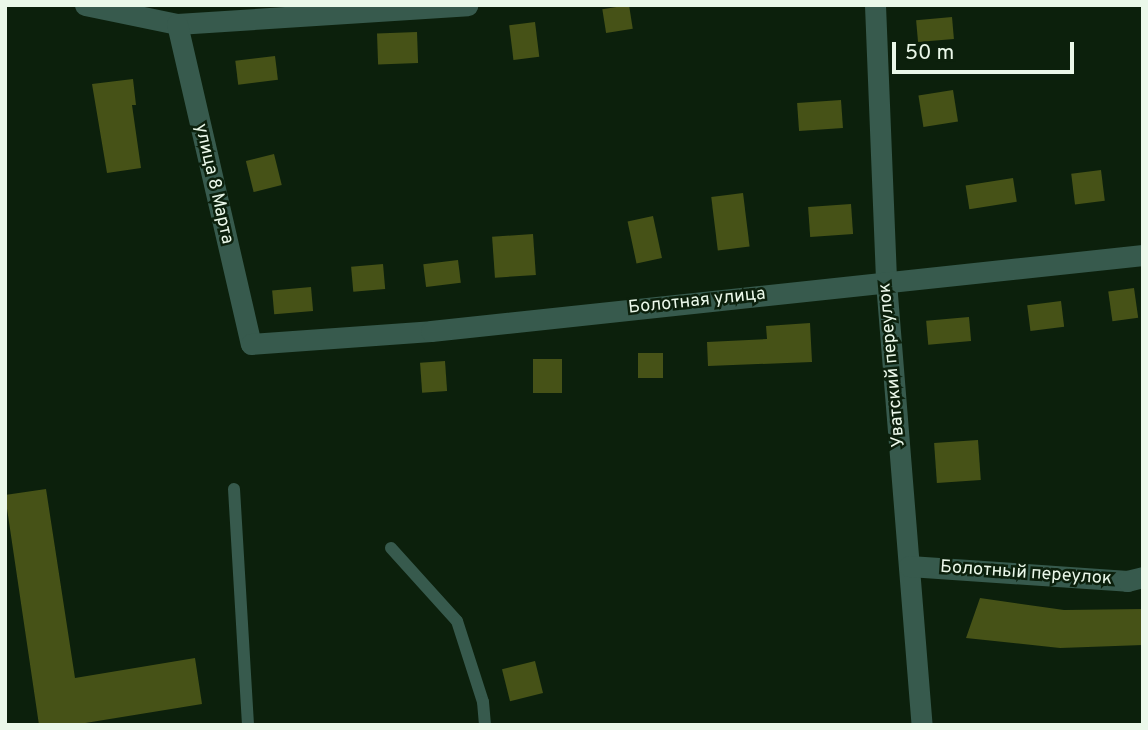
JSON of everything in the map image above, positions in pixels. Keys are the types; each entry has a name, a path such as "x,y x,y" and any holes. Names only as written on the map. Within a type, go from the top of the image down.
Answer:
{"street":[{"path":"85,5 177,24 467,5"},
{"name":"Уватский переулок","path":"875,5 886,282 922,725"},
{"name":"улица 8 Марта","path":"177,24 251,344"},
{"name":"Болотная улица","path":"251,344 431,331 1143,255"},
{"name":"Болотный переулок","path":"909,566 1127,581 1143,577"}],"lane":[{"path":"234,489 248,725"},
{"path":"391,548 457,621 483,702 485,725"}],"building":[{"path":"629,5 633,29 606,33 602,9"},
{"path":"952,17 954,39 918,42 916,20"},
{"path":"535,22 539,57 513,60 509,25"},
{"path":"417,32 418,63 378,64 377,33"},
{"path":"275,56 278,80 238,85 235,61"},
{"path":"133,79 136,105 132,105 141,168 107,173 92,84"},
{"path":"953,90 958,122 923,127 918,95"},
{"path":"841,100 843,128 799,131 797,103"},
{"path":"274,154 282,185 254,192 246,161"},
{"path":"1101,170 1105,201 1075,204 1071,174"},
{"path":"1013,178 1017,202 969,209 966,186"},
{"path":"743,193 750,247 718,250 711,197"},
{"path":"851,204 853,234 810,237 808,207"},
{"path":"653,216 662,258 637,263 628,221"},
{"path":"533,234 536,275 495,278 492,237"},
{"path":"458,260 461,283 426,287 423,264"},
{"path":"383,264 385,289 353,292 351,267"},
{"path":"311,287 313,311 274,314 272,290"},
{"path":"1134,288 1138,318 1112,321 1108,292"},
{"path":"1061,301 1064,327 1030,331 1027,305"},
{"path":"969,317 971,341 928,345 926,321"},
{"path":"810,323 812,362 708,366 707,342 767,339 766,326"},
{"path":"638,353 663,353 663,378 638,378"},
{"path":"533,359 562,359 562,393 533,393"},
{"path":"445,361 447,391 422,393 420,363"},
{"path":"978,440 981,480 937,483 934,443"},
{"path":"46,489 75,678 195,658 202,704 73,725 39,725 5,495"},
{"path":"980,598 1064,610 1143,609 1143,645 1060,648 966,638"},
{"path":"535,661 543,693 510,701 502,669"}]}
